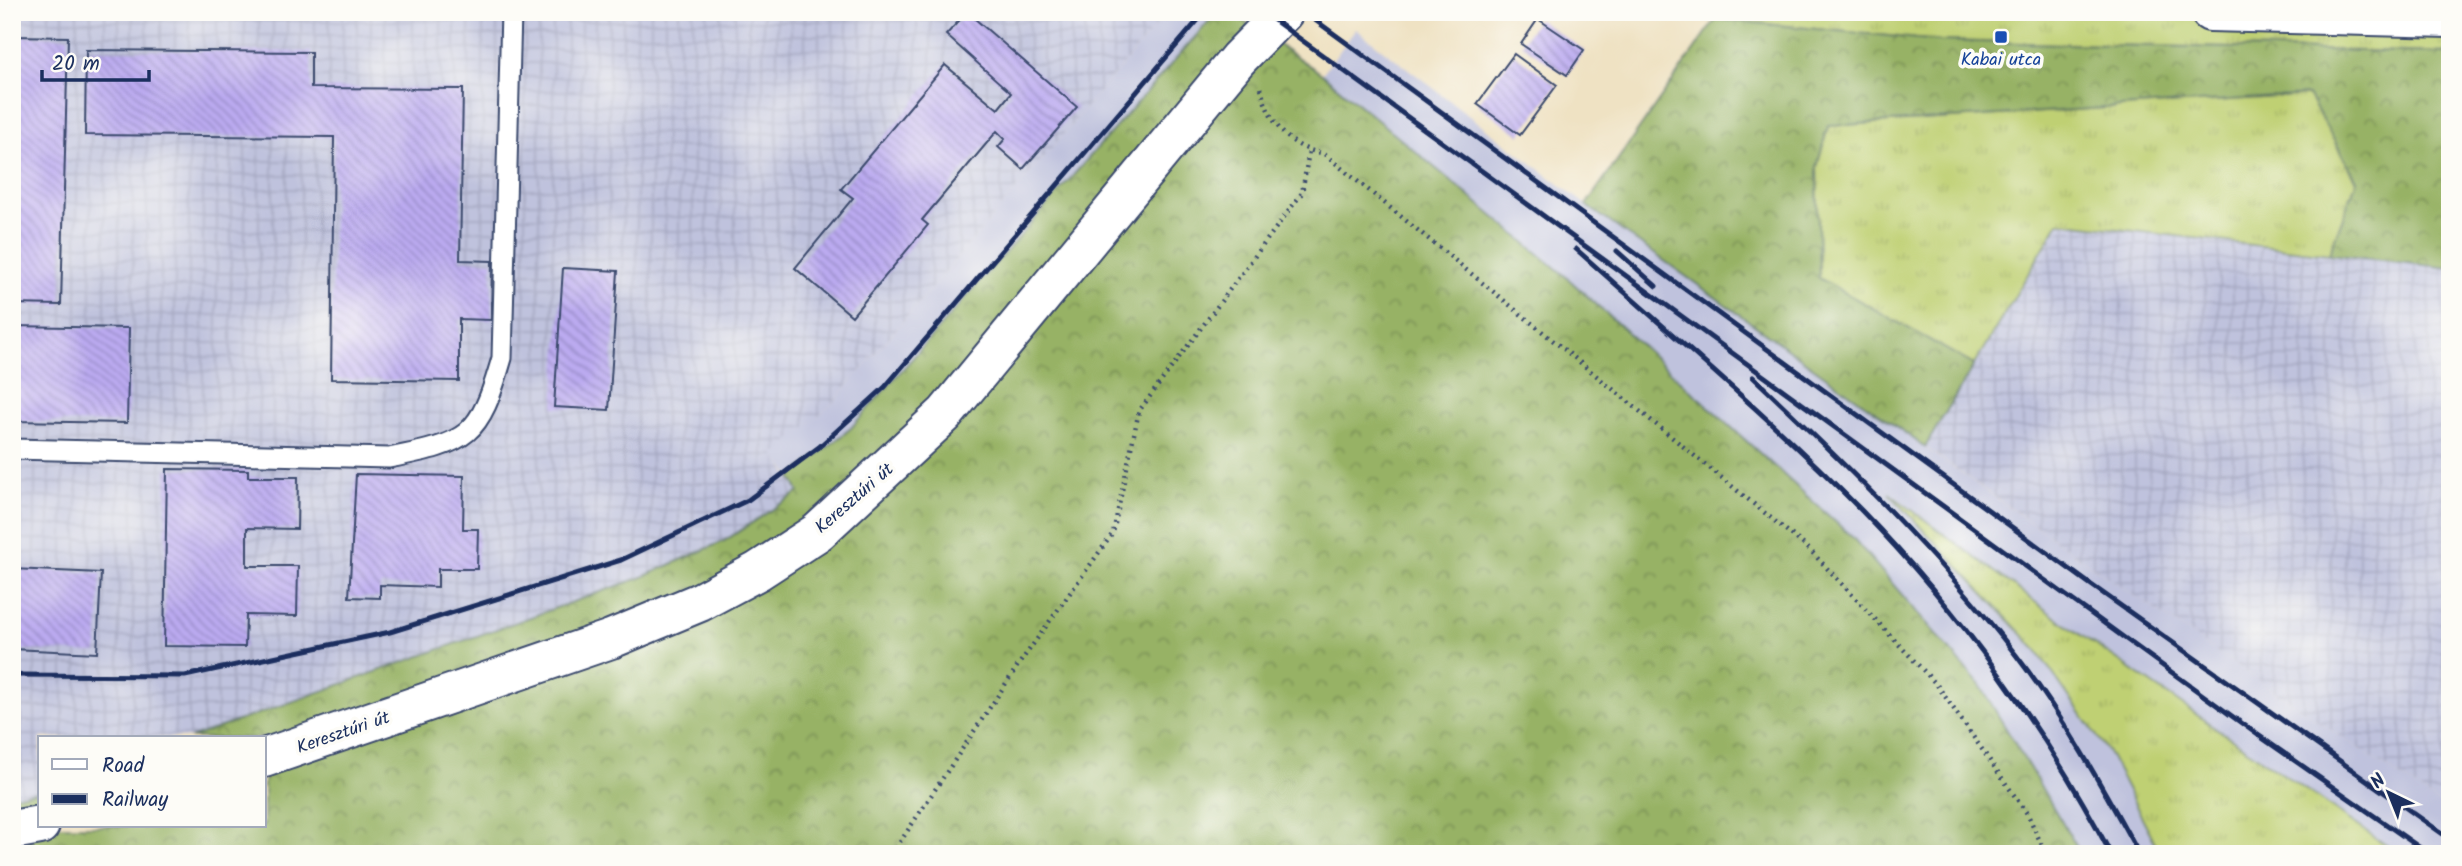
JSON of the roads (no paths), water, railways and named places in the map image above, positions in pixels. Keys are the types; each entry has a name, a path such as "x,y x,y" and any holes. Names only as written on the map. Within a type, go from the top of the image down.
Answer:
{"main road":[{"name":"Keresztúri út","path":"266,757 611,639 700,602 758,571 818,532 945,414 1253,42 1284,12"},
{"path":"2210,12 2450,18"},
{"path":"12,830 38,824"}],"lane":[{"path":"12,449 389,458 443,447 472,430 491,397 502,358 511,12"}],"railway":[{"path":"12,675 185,676 390,632 621,560 748,500 819,447 885,387 1205,12"},
{"path":"1263,12 2258,735 2429,854"},
{"path":"1304,12 2090,584 2450,839"},
{"path":"1576,249 1793,443 1898,549 1966,631 2029,717 2086,808 2111,854"},
{"path":"1617,251 1656,286"},
{"path":"1753,377 1890,511 1955,581 2016,655 2066,727 2139,854"}],"place":[{"name":"Kabai utca","path":"2001,37"}]}
